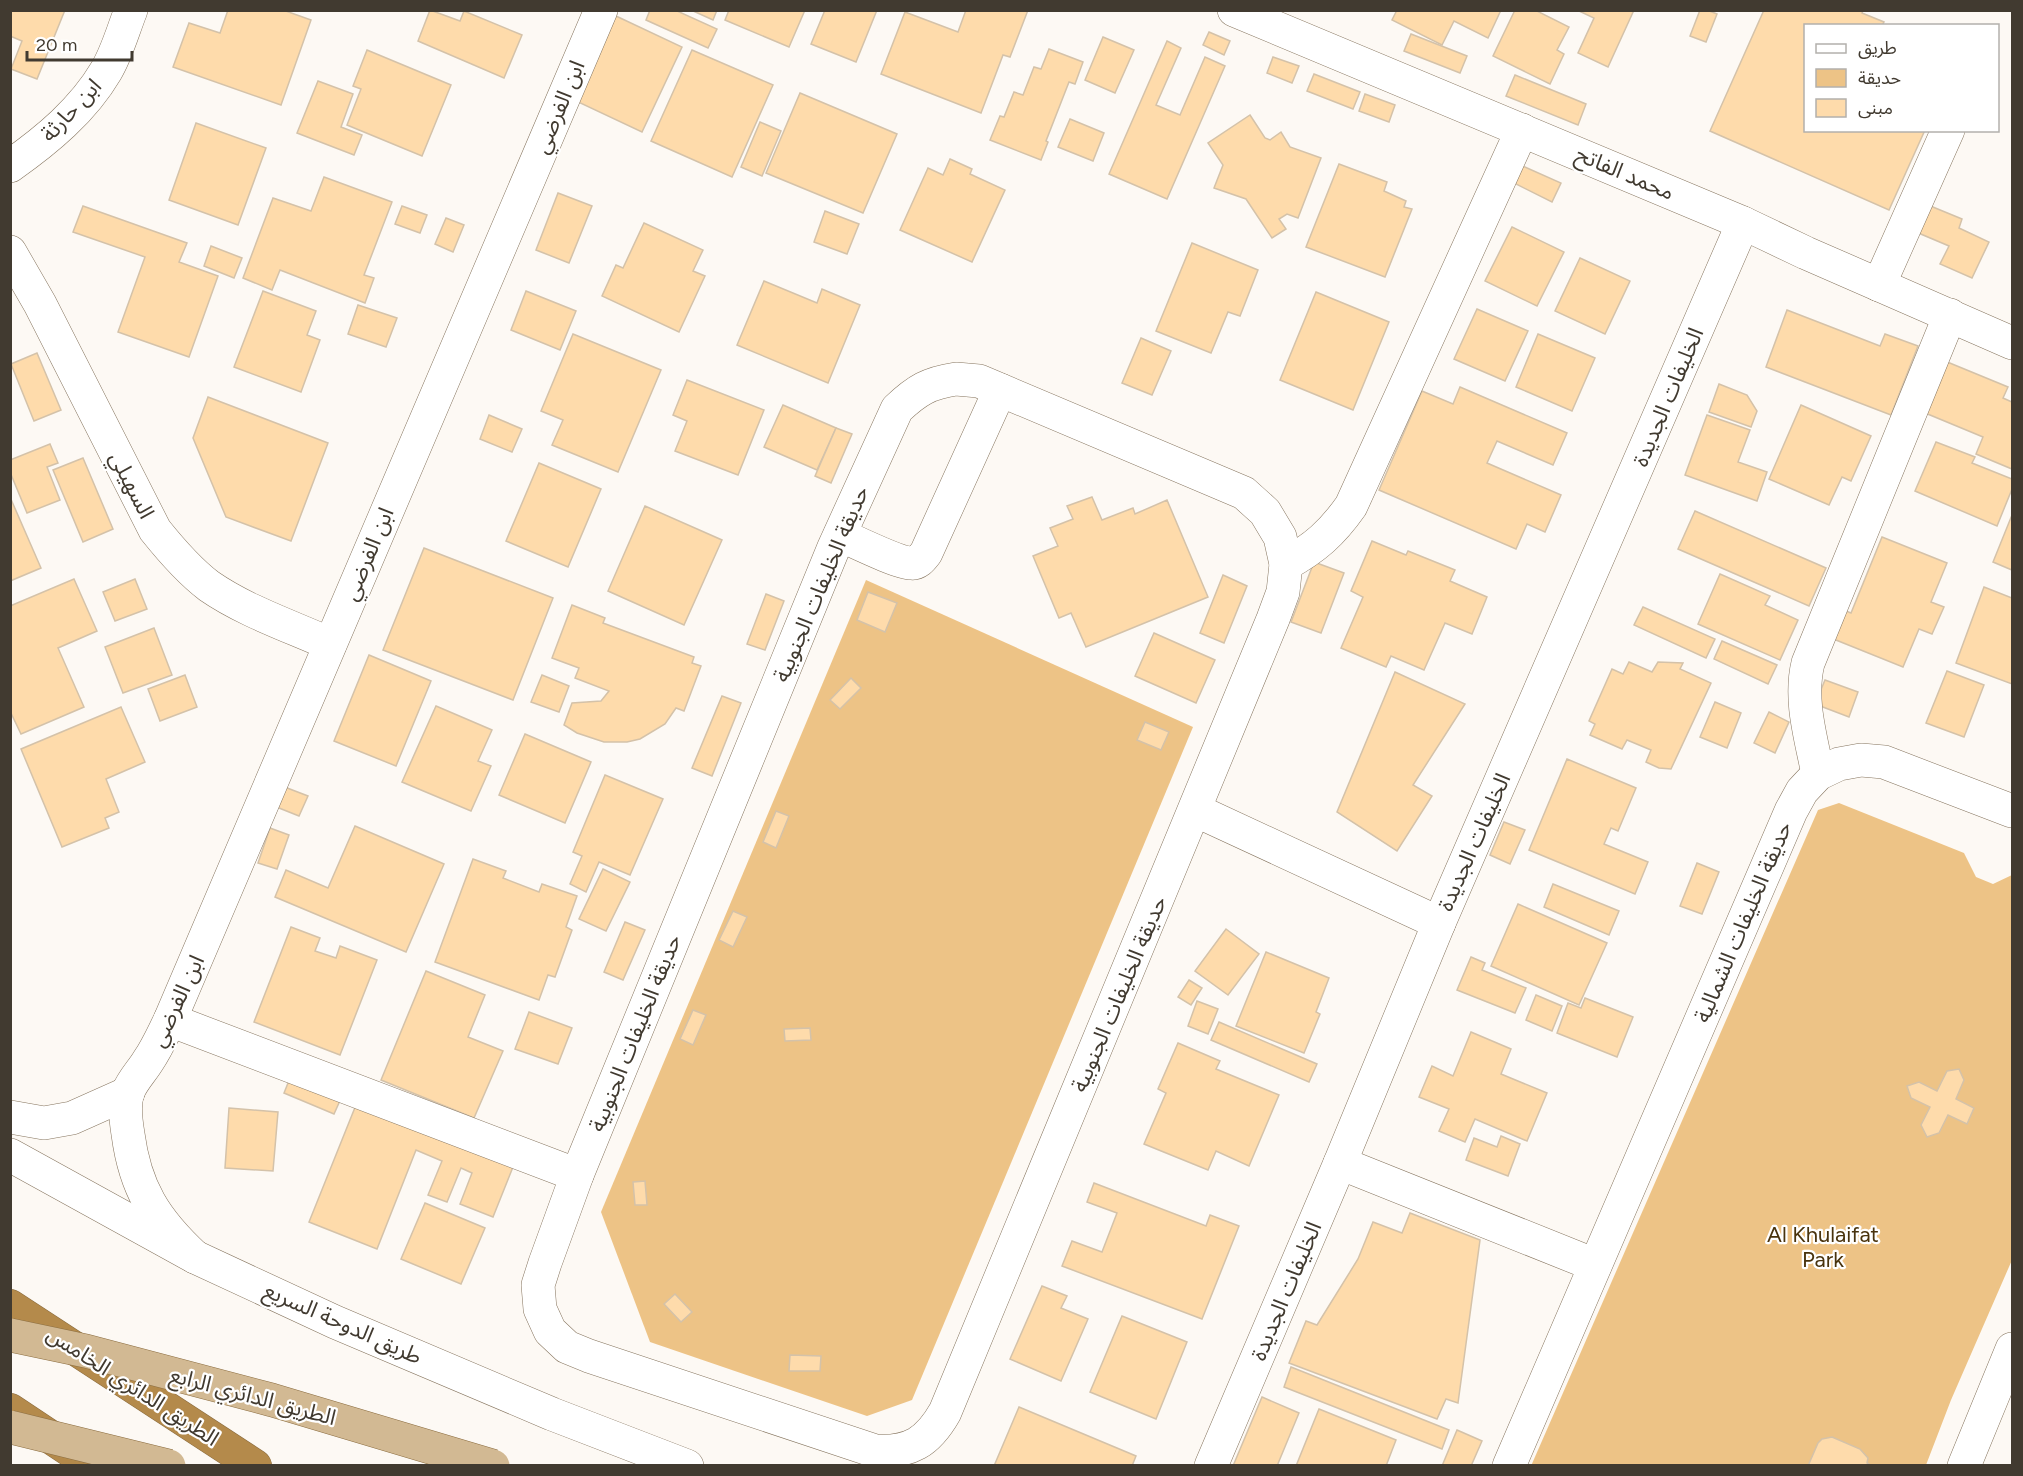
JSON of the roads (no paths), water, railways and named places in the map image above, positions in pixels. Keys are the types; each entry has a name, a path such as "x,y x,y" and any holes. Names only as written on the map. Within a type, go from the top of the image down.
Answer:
{"highway":[{"name":"الطريق الدائري الخامس","path":"10,1306 255,1466"},
{"path":"10,1410 94,1466"}],"main road":[{"name":"الطريق الدائري الرابع","path":"10,1335 86,1351 272,1400 494,1466"},
{"path":"10,1427 169,1466"}],"street":[{"name":"ابن حارثة","path":"10,166 58,129 87,97 106,70 131,10"},
{"name":"ابن الفرضي","path":"195,1257 153,1211 139,1184 130,1154 126,1124 128,1093 170,1020 601,10"},
{"name":"محمد الفاتح","path":"1234,10 1743,223 1806,253 2013,343"},
{"path":"1286,564 1323,540 1351,506 1522,130"},
{"path":"1880,285 1947,132"},
{"name":"الخليفات الجديدة","path":"1211,1466 1439,923 1743,223"},
{"name":"السهيلي","path":"10,252 40,304 155,530 180,561 210,586 244,606 330,644"},
{"path":"1818,774 1803,696 1808,663 1950,315"},
{"name":"حديقة الخليفات الجنوبية","path":"956,379 979,381 1244,493 1265,512 1275,528 1280,537 1286,564 1283,592 1195,810 937,1427 924,1440 908,1448 892,1452 875,1451 567,1347 550,1330 540,1309 538,1285 577,1175 840,534 897,409 913,393 933,383 956,379"},
{"path":"840,534 899,560 911,564 918,562 926,553 1000,390"},
{"name":"حديقة الخليفات الشمالية","path":"1509,1466 1802,790 1818,774 1839,764 1861,759 1884,762 2013,811"},
{"path":"1195,810 1439,923"},
{"path":"170,1020 577,1175"},
{"path":"10,1117 44,1123 72,1118 128,1093"},
{"name":"طريق الدوحة السريع","path":"10,1155 195,1257 335,1322 541,1409 687,1466"},
{"path":"1340,1163 1595,1266"},
{"path":"1964,1466 2013,1349"}],"park label":[{"name":"Al Khulaifat Park","path":"1823,1246"}]}
